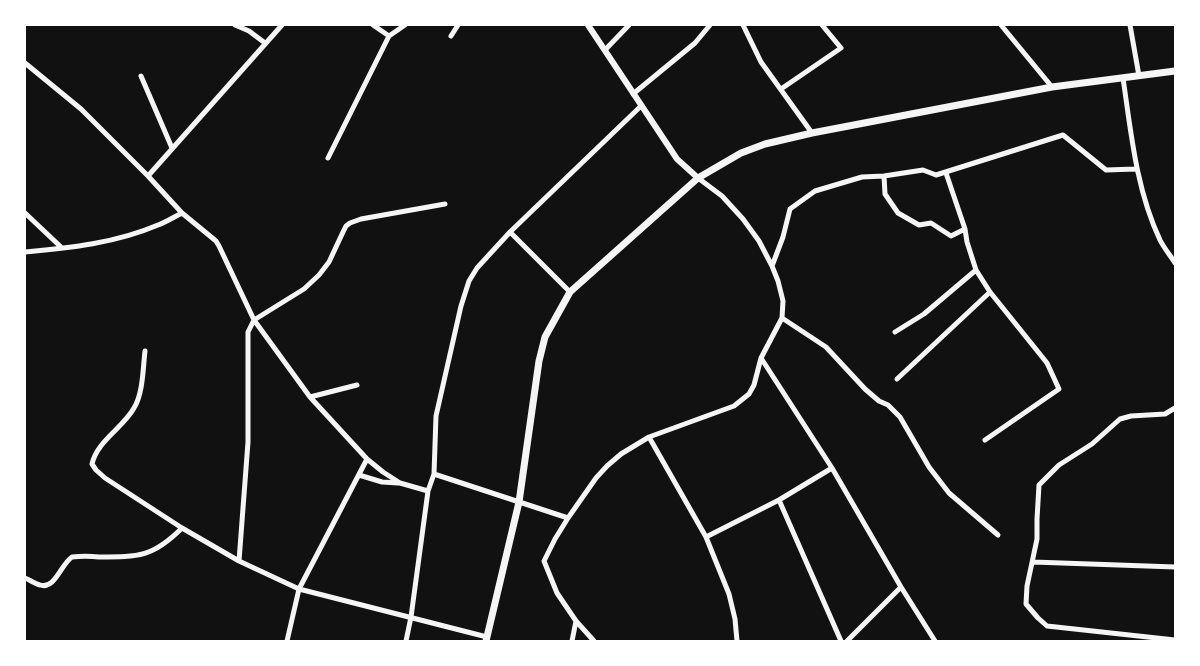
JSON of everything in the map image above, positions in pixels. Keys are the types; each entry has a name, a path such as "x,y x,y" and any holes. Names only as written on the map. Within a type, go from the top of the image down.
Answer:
{"main road":[{"path":"487,639 519,502 539,361 545,336 570,292 698,178 741,153 765,144 812,133 1052,88 1175,71"}],"street":[{"path":"235,25 249,31 265,43"},
{"path":"148,176 282,25"},
{"path":"373,25 389,36"},
{"path":"328,158 389,36 405,25"},
{"path":"451,36 458,25"},
{"path":"588,25 677,159 722,196 743,219 772,266 783,301 782,318 761,358 754,385 749,394 734,406 649,437 621,454 596,478 554,539 544,561 557,593 576,621 594,641"},
{"path":"605,50 629,25"},
{"path":"634,94 695,43 710,25"},
{"path":"743,25 762,62 812,133"},
{"path":"782,89 841,48 822,25"},
{"path":"1001,25 1052,88"},
{"path":"1130,25 1139,76"},
{"path":"25,62 81,109 182,213 208,234 219,246 254,320 310,397 367,459 400,483"},
{"path":"141,76 172,148"},
{"path":"1123,78 1136,169 1145,202 1160,241 1175,262"},
{"path":"406,641 428,491 434,474 436,416 461,306 469,281 477,268 510,232 641,106"},
{"path":"772,266 783,237 790,209 815,192 862,177 884,176 923,170 936,175 946,173 1063,135 1106,170 1136,169"},
{"path":"946,173 965,229 976,270 990,292 1047,363 1059,389 985,440"},
{"path":"884,176 885,194 898,213 919,225 931,223 951,236 965,229"},
{"path":"239,561 248,442 248,332 250,325 254,320 304,289 319,275 328,262 346,226 350,223 361,219 445,204"},
{"path":"25,213 62,248"},
{"path":"25,252 111,240 158,226 182,213"},
{"path":"510,232 570,292"},
{"path":"895,332 924,314 976,270"},
{"path":"897,379 990,292"},
{"path":"782,318 826,347 865,389 878,401 888,405 900,417 929,467 949,492 998,535"},
{"path":"146,351 136,406 96,452 92,464 105,478 182,528 239,561 298,589 411,617 487,639"},
{"path":"761,358 832,468 901,587 936,641"},
{"path":"310,397 357,385"},
{"path":"1175,408 1165,414 1131,416 1120,419 1092,444 1058,465 1039,485 1038,538 1027,586 1026,604 1047,626 1175,640"},
{"path":"649,437 706,537 729,594 738,641"},
{"path":"288,641 298,589 367,459"},
{"path":"706,537 779,500 832,468"},
{"path":"434,474 568,518"},
{"path":"359,475 382,482 400,483 428,491"},
{"path":"779,500 841,641"},
{"path":"25,578 39,585 47,586 54,581 64,564 72,557 123,557 149,553 164,544 182,528"},
{"path":"1032,562 1175,567"},
{"path":"847,641 901,587"},
{"path":"572,641 576,621"}]}
